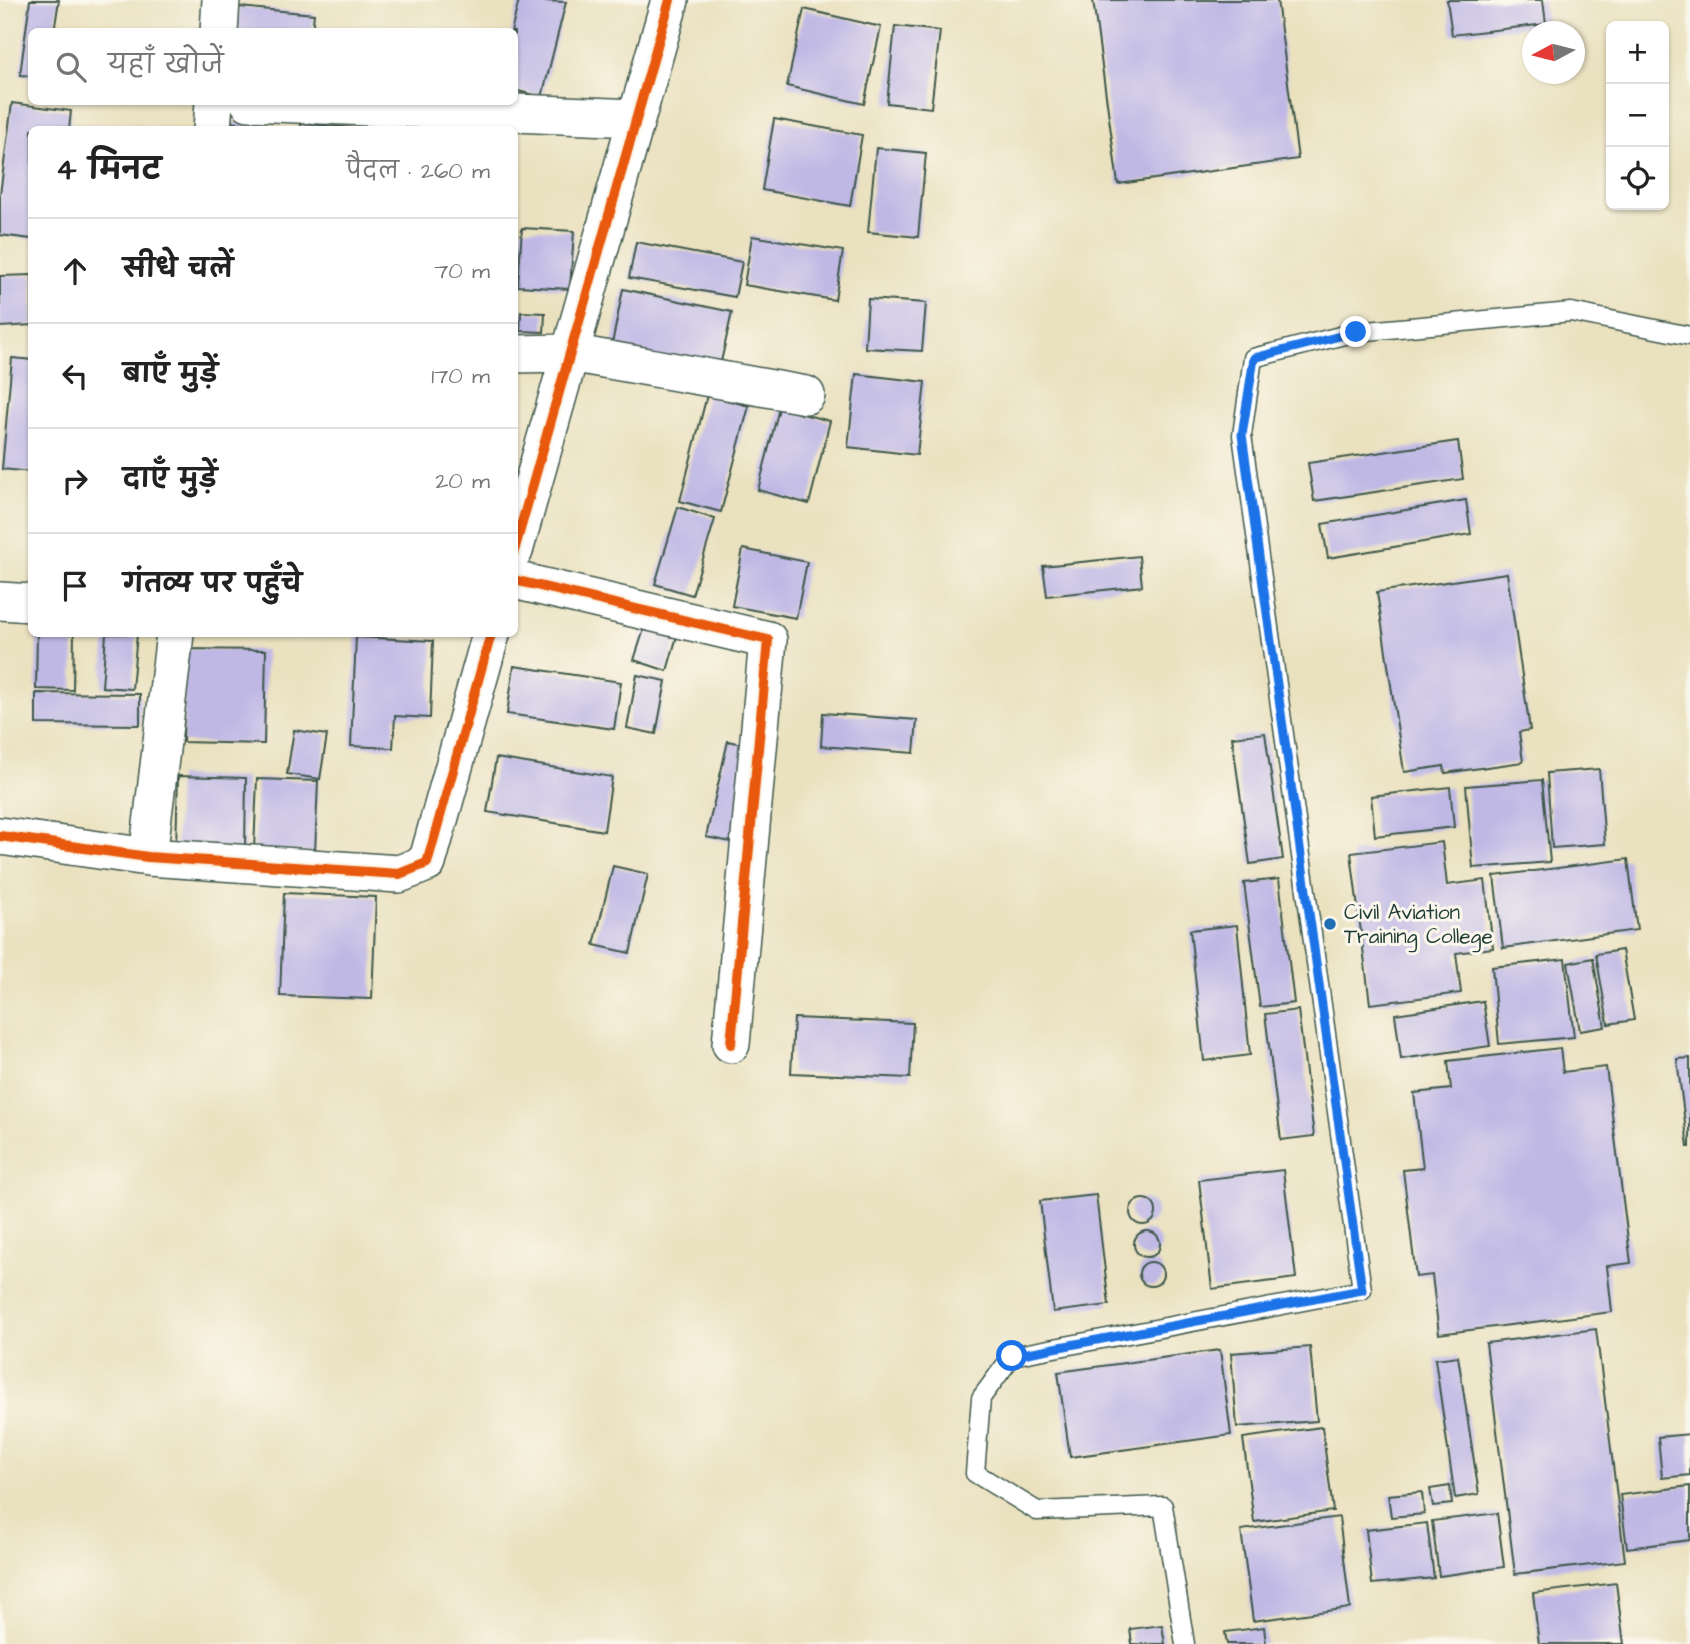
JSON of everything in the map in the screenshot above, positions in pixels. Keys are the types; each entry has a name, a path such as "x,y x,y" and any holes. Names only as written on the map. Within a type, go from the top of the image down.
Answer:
{"street":[{"path":"219,28 221,0"},
{"path":"518,537 670,0"},
{"path":"212,126 214,105"},
{"path":"321,105 636,118"},
{"path":"518,354 570,354 806,396"},
{"path":"518,581 768,640 731,1044"},
{"path":"0,601 28,603"},
{"path":"148,857 175,637"},
{"path":"0,836 148,857 399,874 427,863 490,637"}],"lane":[{"path":"1185,1644 1163,1506 1037,1511 975,1473 981,1398 1012,1356 1362,1290 1242,435 1254,358 1356,332 1571,312 1690,337"}],"building":[{"path":"30,0 59,0 55,28 28,28 28,76 20,75"},
{"path":"519,0 566,2 542,97 518,91 518,28 512,28"},
{"path":"1093,0 1277,0 1298,159 1118,184"},
{"path":"1447,0 1543,0 1546,21 1522,21 1522,27 1452,35"},
{"path":"239,7 314,14 312,28 237,28"},
{"path":"804,9 881,27 864,104 787,86"},
{"path":"895,26 940,31 931,108 887,103"},
{"path":"12,103 71,111 69,126 28,126 28,238 0,235 0,194"},
{"path":"774,119 862,135 850,206 762,190"},
{"path":"229,122 262,126 228,126"},
{"path":"876,148 926,153 918,237 868,232"},
{"path":"522,228 574,231 570,289 518,286"},
{"path":"752,236 843,251 835,300 744,285"},
{"path":"636,242 742,262 735,297 629,278"},
{"path":"28,275 28,325 0,327 0,276"},
{"path":"623,289 732,312 719,371 611,349"},
{"path":"868,299 926,303 922,351 865,348"},
{"path":"521,312 545,313 544,332 520,331"},
{"path":"12,358 28,360 28,472 2,469"},
{"path":"856,374 925,382 917,455 848,447"},
{"path":"707,395 749,406 721,512 680,501"},
{"path":"779,408 830,421 809,504 758,490"},
{"path":"1458,441 1463,479 1314,501 1308,463"},
{"path":"1466,500 1471,534 1328,558 1322,524"},
{"path":"678,507 715,519 692,595 655,584"},
{"path":"743,549 807,562 796,618 732,606"},
{"path":"1139,556 1142,586 1047,596 1043,566"},
{"path":"1507,573 1530,730 1519,732 1523,762 1445,773 1444,766 1404,772 1377,592"},
{"path":"645,626 677,636 667,671 634,660"},
{"path":"37,637 74,637 73,690 36,689"},
{"path":"106,637 137,637 132,689 102,687"},
{"path":"356,637 433,641 430,718 395,716 393,748 351,746"},
{"path":"185,649 266,650 264,744 183,742"},
{"path":"514,666 621,682 614,729 507,714"},
{"path":"637,675 666,681 656,734 627,728"},
{"path":"36,693 140,694 140,725 36,724"},
{"path":"823,713 917,720 914,753 821,746"},
{"path":"294,730 327,735 320,779 287,774"},
{"path":"1265,733 1283,859 1250,864 1232,737"},
{"path":"728,741 763,749 741,844 706,837"},
{"path":"496,758 612,777 604,831 487,812"},
{"path":"1599,769 1605,844 1552,848 1547,773"},
{"path":"178,776 246,778 245,850 176,848"},
{"path":"257,779 318,781 315,853 254,850"},
{"path":"1542,780 1550,862 1473,868 1466,786"},
{"path":"1450,787 1454,827 1375,836 1371,796"},
{"path":"1442,842 1447,885 1485,880 1493,948 1456,953 1461,993 1370,1004 1351,853"},
{"path":"1628,859 1637,930 1503,948 1494,876"},
{"path":"613,866 648,874 630,953 594,945"},
{"path":"1279,879 1294,1003 1260,1007 1244,883"},
{"path":"284,893 376,897 372,999 280,996"},
{"path":"1237,925 1250,1055 1204,1061 1190,930"},
{"path":"1622,950 1634,1020 1608,1024 1596,954"},
{"path":"1593,958 1605,1027 1580,1031 1568,963"},
{"path":"1565,959 1574,1037 1499,1044 1492,967"},
{"path":"1483,1001 1490,1046 1401,1059 1395,1014"},
{"path":"1298,1010 1314,1136 1281,1140 1265,1014"},
{"path":"794,1018 913,1023 910,1078 791,1073"},
{"path":"1560,1048 1563,1072 1606,1067 1631,1263 1607,1266 1612,1312 1439,1334 1432,1275 1416,1277 1403,1170 1423,1168 1414,1093 1451,1089 1448,1061"},
{"path":"1690,1058 1690,1147 1688,1147 1677,1059"},
{"path":"1283,1170 1296,1278 1212,1289 1199,1180"},
{"path":"1096,1195 1109,1305 1053,1312 1040,1201"},
{"path":"1143,1199 1152,1203 1156,1212 1152,1221 1143,1225 1134,1221 1130,1212 1134,1203"},
{"path":"1147,1231 1156,1235 1160,1244 1156,1253 1147,1257 1138,1253 1134,1244 1138,1235"},
{"path":"1151,1262 1159,1266 1163,1274 1159,1282 1151,1286 1143,1282 1139,1274 1143,1266"},
{"path":"1596,1329 1625,1561 1515,1574 1486,1343"},
{"path":"1310,1347 1317,1421 1237,1427 1231,1353"},
{"path":"1220,1350 1231,1435 1070,1457 1058,1372"},
{"path":"1458,1356 1479,1494 1455,1498 1435,1359"},
{"path":"1322,1427 1333,1511 1254,1522 1243,1438"},
{"path":"1690,1434 1690,1475 1662,1478 1658,1437"},
{"path":"1450,1486 1452,1504 1433,1506 1430,1489"},
{"path":"1690,1486 1690,1540 1627,1548 1620,1495"},
{"path":"1422,1492 1424,1514 1391,1517 1388,1495"},
{"path":"1497,1513 1504,1567 1439,1576 1432,1521"},
{"path":"1339,1517 1350,1608 1253,1621 1241,1530"},
{"path":"1427,1523 1434,1578 1372,1584 1366,1530"},
{"path":"1616,1583 1624,1644 1539,1644 1533,1593"},
{"path":"1162,1625 1165,1644 1132,1644 1130,1629"},
{"path":"1264,1627 1266,1644 1227,1644 1225,1632"}],"cycle path":[{"path":"518,537 670,0"},
{"path":"518,581 768,640 731,1044"},
{"path":"0,836 148,857 399,874 427,863 490,637"}],"place":[{"name":"Civil Aviation Training College","path":"1330,924"}],"route":[{"path":"1012,1356 1362,1290 1242,435 1254,358 1356,332"}]}
